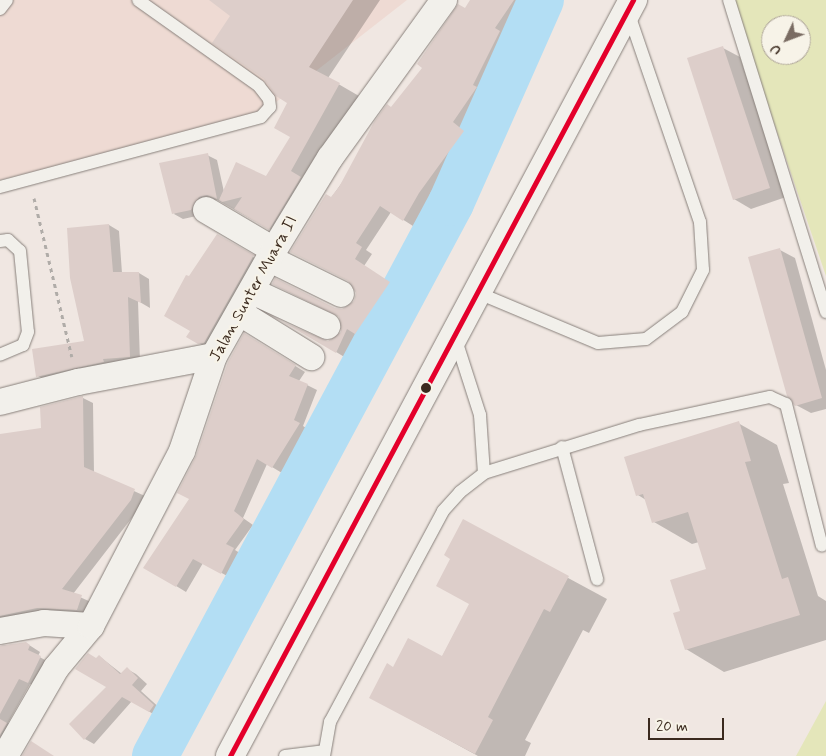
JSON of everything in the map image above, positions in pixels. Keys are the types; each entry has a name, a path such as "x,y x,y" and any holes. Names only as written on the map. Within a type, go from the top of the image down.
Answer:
{"street":[{"name":"Jalan Sunter Muara II","path":"5,756 56,668 90,626 182,451 214,356 272,254 330,158 444,0"},
{"path":"230,756 630,5"},
{"path":"206,210 272,254 341,294"},
{"path":"246,302 327,326"},
{"path":"246,302 311,357"},
{"path":"0,402 78,382 214,356"},
{"path":"0,632 44,623 90,626"}],"lane":[{"path":"0,9 6,0"},
{"path":"0,187 261,116 270,107 269,99 259,86 138,0"},
{"path":"729,0 826,312"},
{"path":"476,292 598,343 646,339 682,312 703,270 700,222 630,5"},
{"path":"0,241 8,240 20,250 28,332 23,345 0,355"},
{"path":"454,334 480,415 484,473"},
{"path":"285,756 324,754 330,722 443,511 484,473 562,447 640,425 770,398 778,399 786,404 822,546"},
{"path":"562,447 597,579"}],"path":[{"path":"30,180 78,382"}],"shaded area":[{"path":"0,0 407,0 257,117 0,180"}],"green space":[{"path":"732,0 826,0 826,276"},
{"path":"826,701 826,756 796,756"}],"building":[{"path":"209,0 353,0 309,67 340,83 291,171 301,177 269,230 234,209 242,197 222,202 219,200 236,162 266,176 290,137 274,128 287,103 276,96 264,79 212,43 230,16"},
{"path":"470,0 514,0 495,28 500,31 473,85 477,87 453,122 464,131 419,193 403,221 380,206 356,243 362,247 355,259 390,282 355,334 347,329 336,353 283,322 328,341 341,332 339,317 272,284 275,278 335,308 342,309 354,301 356,293 348,281 290,252 326,194 331,197 339,187 374,122 387,104 391,107 422,68 417,64 458,4 465,8"},
{"path":"723,46 770,188 733,200 687,58"},
{"path":"208,153 217,199 207,195 199,197 191,210 172,214 159,163"},
{"path":"109,224 113,272 139,272 141,303 128,297 130,357 103,359 104,362 36,377 32,349 84,341 70,278 67,228"},
{"path":"217,234 254,255 204,343 198,344 186,337 190,331 164,316 186,275 189,276"},
{"path":"780,248 822,398 795,406 787,396 748,257"},
{"path":"244,333 296,365 289,376 308,384 294,420 300,423 272,468 257,459 234,511 244,519 226,544 234,548 221,574 193,559 176,587 143,568 189,499 177,493 196,456 228,362"},
{"path":"83,396 84,467 135,489 131,500 62,589 82,595 77,610 37,608 0,616 0,434 41,428 40,407"},
{"path":"739,421 751,461 745,462 782,579 788,577 800,615 685,650 673,613 680,611 670,580 706,569 688,512 652,523 643,494 636,496 624,457"},
{"path":"463,519 569,576 550,612 544,609 488,717 493,720 475,754 369,698 387,663 393,667 408,638 442,656 469,604 436,586 450,559 444,555"},
{"path":"26,642 30,645 28,650 41,656 28,683 19,679 0,714 0,646"},
{"path":"88,653 96,658 99,655 120,674 127,667 138,678 132,685 154,705 149,712 122,697 84,740 69,724 106,687 75,669"},
{"path":"0,719 7,723 0,735"},
{"path":"31,741 54,756 22,756"}],"waterway":[{"path":"155,756 451,203 541,0"}],"transit line":[{"path":"230,756 633,0"}]}
